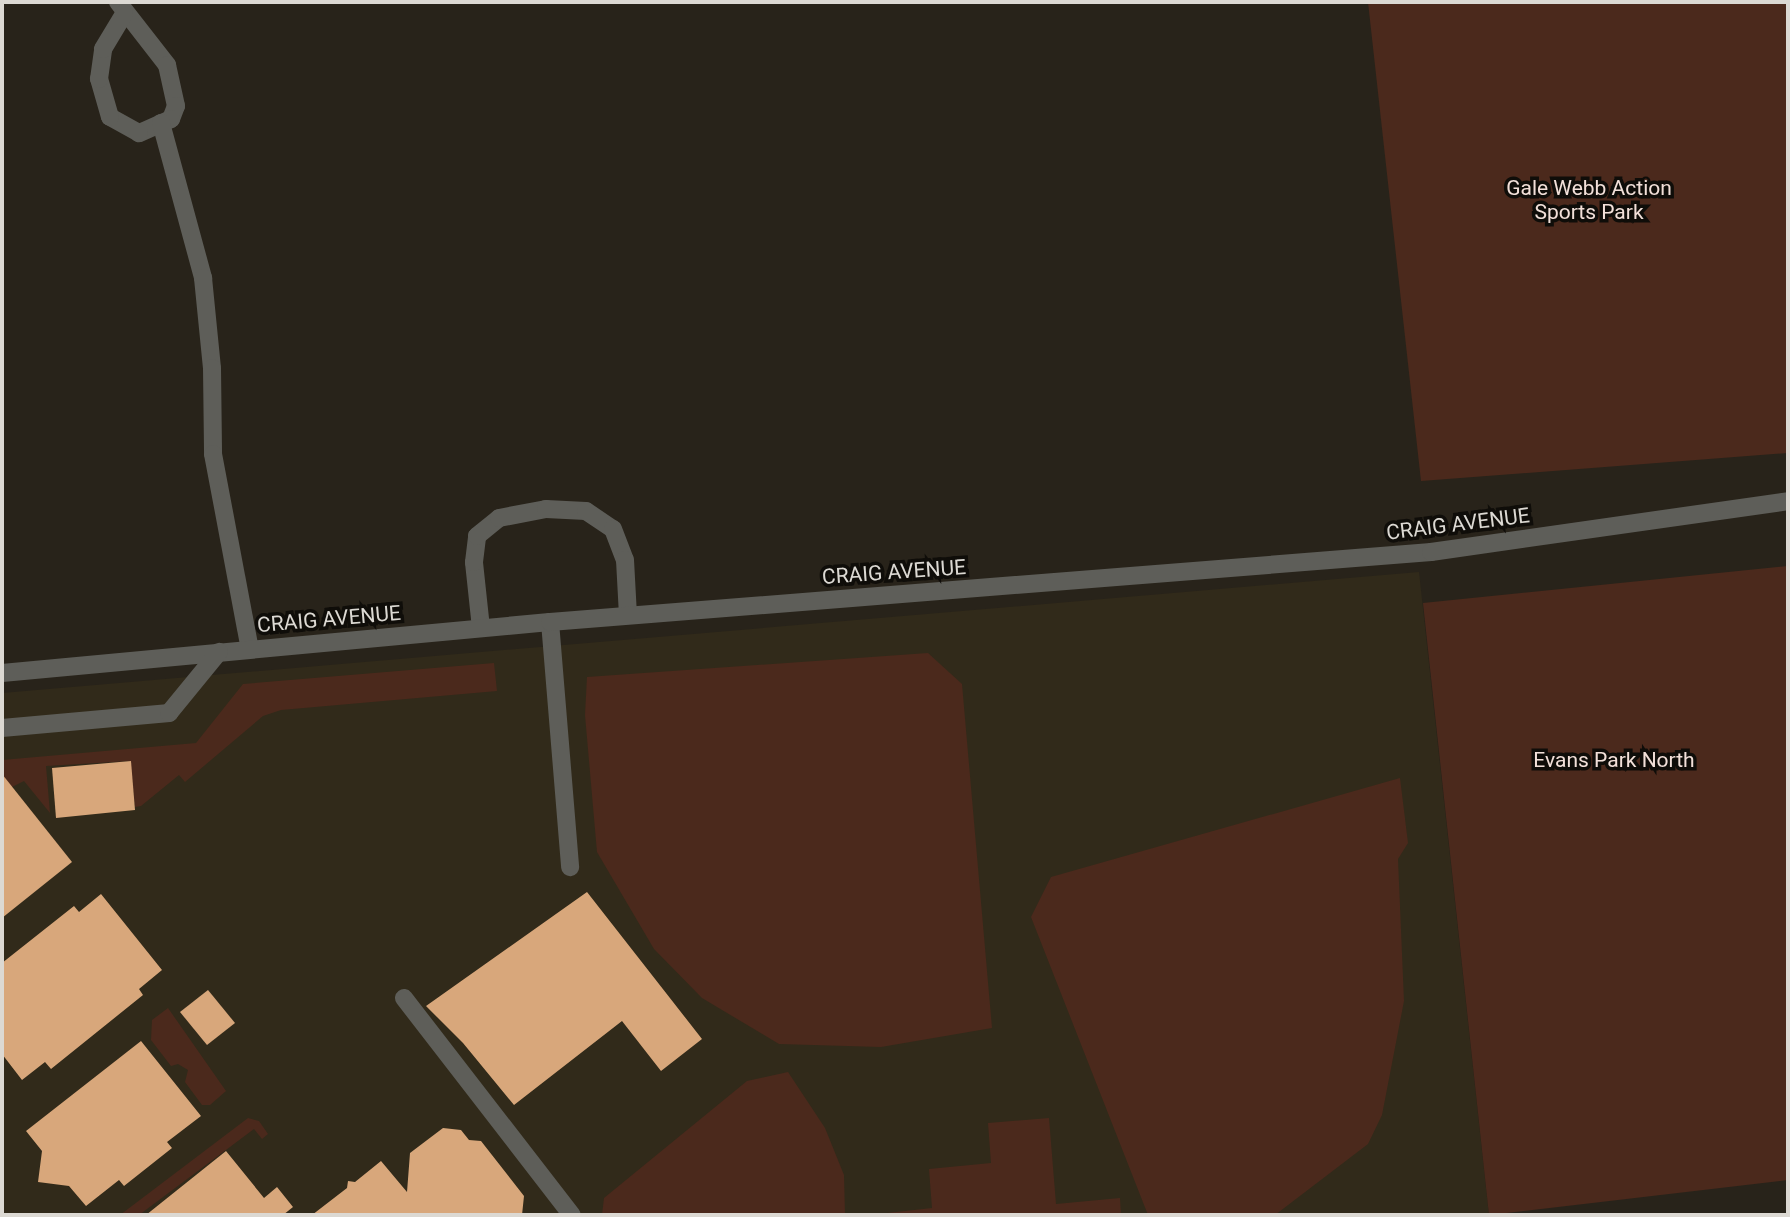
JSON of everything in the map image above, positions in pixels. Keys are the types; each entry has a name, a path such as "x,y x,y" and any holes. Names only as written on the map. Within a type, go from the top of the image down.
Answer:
{"street":[{"path":"121,8 167,65 176,106 171,119 139,133 110,117 99,79 103,49 121,8"},
{"path":"161,124 203,278 212,368 213,454 250,649"},
{"name":"CRAIG AVENUE","path":"2,673 628,615 1431,552 1788,501"},
{"path":"481,628 474,562 477,536 499,518 546,509 586,511 613,528 625,560 628,615"},
{"path":"550,622 570,867"},
{"path":"2,728 169,713 219,652"},
{"path":"404,998 572,1215"}],"shaded area":[{"path":"1419,572 1489,1215 2,1215 2,693"}],"green space":[{"name":"Gale Webb Action Sports Park","path":"1368,2 1788,2 1788,453 1421,481"},
{"name":"Evans Park North","path":"1788,566 1788,1180 1489,1215 1423,603"},
{"path":"928,653 962,684 992,1028 881,1047 779,1044 702,998 654,949 597,852 585,715 587,677"},
{"path":"494,663 497,691 281,710 263,716 185,782 179,775 141,806 135,807 130,761 46,766 50,813 24,781 2,792 2,760 196,743 243,684"},
{"path":"1400,778 1408,843 1398,859 1404,1001 1382,1115 1368,1144 1275,1215 1148,1215 1031,917 1051,877"},
{"path":"168,1008 226,1091 210,1105 202,1105 185,1082 188,1070 178,1064 171,1066 151,1040 152,1020"},
{"path":"788,1072 825,1128 844,1175 845,1215 602,1215 604,1198 747,1081"},
{"path":"248,1118 259,1121 268,1134 262,1139 254,1129 139,1215 120,1215"},
{"path":"1049,1118 1056,1204 1120,1198 1121,1215 869,1215 932,1208 929,1169 991,1163 988,1123"}],"building":[{"path":"131,761 135,810 56,818 52,768"},
{"path":"2,774 72,862 2,918"},
{"path":"587,892 702,1039 661,1071 622,1021 514,1105 463,1043 426,1006"},
{"path":"101,894 162,970 139,989 143,995 51,1069 45,1062 22,1080 2,1054 2,963 74,906 79,912"},
{"path":"208,990 235,1023 207,1045 180,1012"},
{"path":"141,1041 201,1116 167,1142 172,1148 124,1186 119,1180 86,1206 69,1186 38,1182 42,1151 26,1131"},
{"path":"443,1128 461,1130 469,1140 481,1141 524,1196 522,1215 312,1215 347,1188 348,1181 355,1182 381,1161 407,1192 410,1153"},
{"path":"226,1151 264,1198 277,1187 293,1207 283,1215 146,1215"}]}
